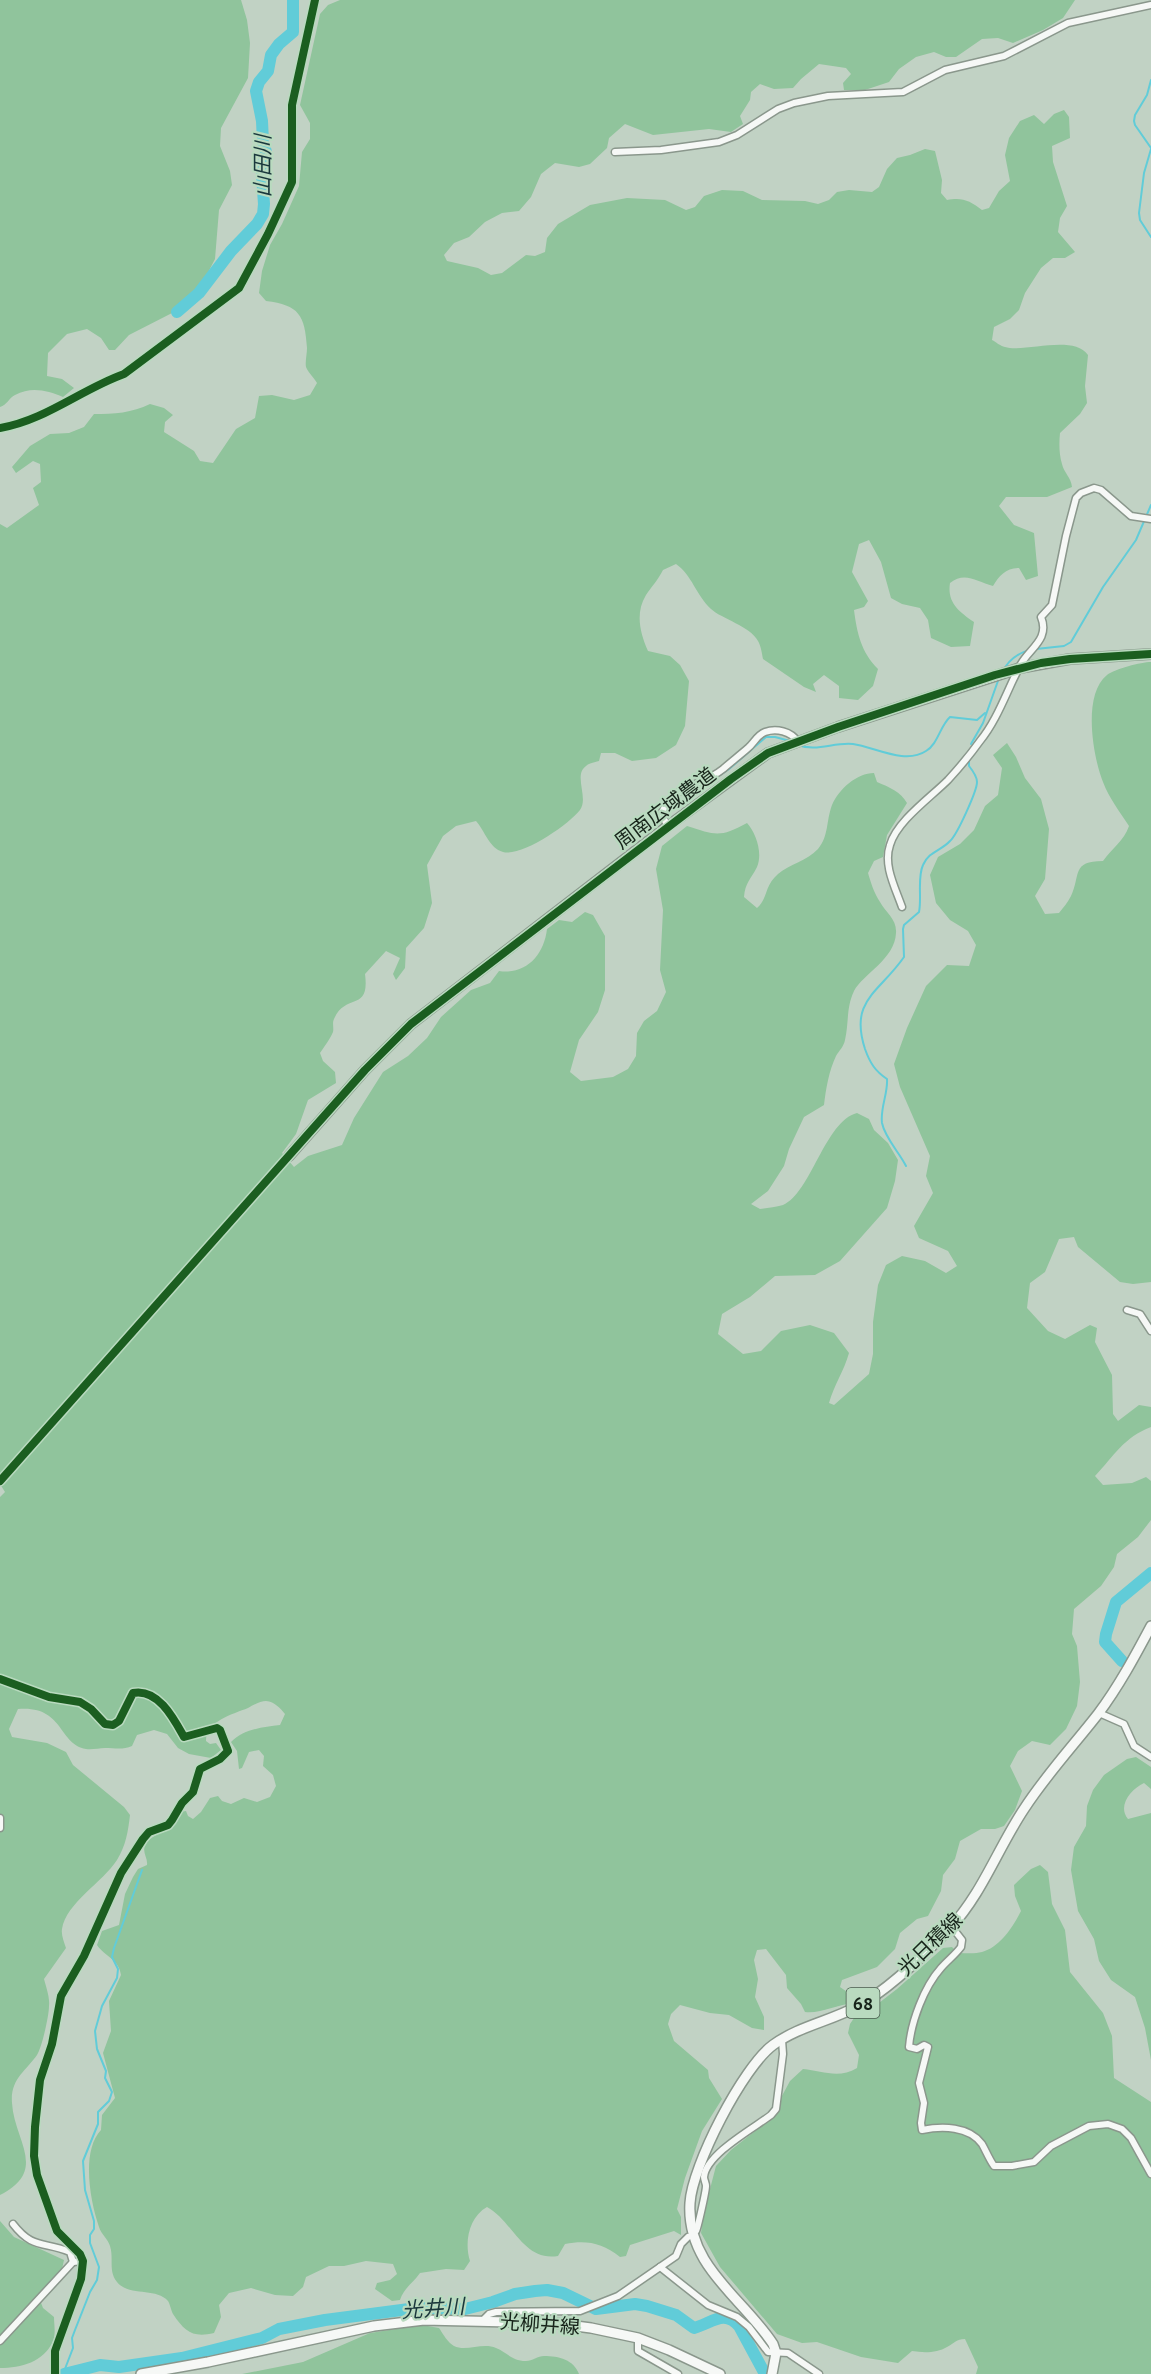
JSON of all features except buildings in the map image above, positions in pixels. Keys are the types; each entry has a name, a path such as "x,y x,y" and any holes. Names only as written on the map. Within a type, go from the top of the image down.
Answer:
{"main road":[{"name":"周南広域農道","path":"289,1156 365,1070 411,1024 668,826 768,753 1020,668 1070,659 1151,654"},
{"name":"光日積線","path":"776,2353 768,2336 721,2284 708,2266 693,2235 690,2204 698,2167 722,2117 759,2059 772,2046 795,2032 860,2006 922,1955 967,1908 1024,1809 1044,1780 1099,1713 1132,1663 1151,1626"},
{"name":"光柳井線","path":"141,2374 400,2322 424,2320 483,2320 572,2325 638,2338 720,2374"},
{"path":"772,2374 776,2353"}],"street":[{"path":"0,428 22,424 104,381 124,374 239,288 292,182 292,105 315,0"},
{"path":"615,152 661,150 719,142 737,135 778,109 794,103 828,96 903,92 945,70 1004,56 1068,23 1151,5"},
{"path":"902,907 886,862 893,837 949,779 993,724 1000,705 1020,668 1042,638 1041,617 1052,605 1059,562 1076,498 1088,489 1094,488 1106,494 1127,514 1148,519"},
{"path":"668,826 661,814 668,799 720,771 758,737 772,731 783,731 798,742"},
{"path":"1127,1310 1140,1314 1151,1331"},
{"path":"0,1679 49,1697 80,1702 91,1709 98,1720 113,1725 119,1721 133,1693 148,1695 160,1702 170,1713 184,1737 216,1728 220,1730 228,1751 220,1759 200,1769 193,1792 182,1803 168,1825 149,1832 130,1855 84,1956 61,1996 52,2044 37,2095 34,2156 37,2175 57,2231 80,2254 83,2261 81,2279 55,2351 54,2373"},
{"path":"1099,1713 1124,1724 1134,1746 1151,1756"},
{"path":"0,1818 0,1828"},
{"path":"951,1926 962,1940 961,1947 933,1980 919,2009 910,2038 909,2047 917,2049 924,2045 928,2047 919,2083 924,2103 922,2130 948,2128 966,2132 981,2143 994,2166 1012,2166 1034,2162 1052,2146 1089,2126 1108,2124 1122,2129 1131,2138 1151,2174"},
{"path":"696,2230 706,2187 704,2177 711,2160 776,2109 783,2054 782,2040"},
{"path":"13,2224 27,2240 70,2252 73,2262"},
{"path":"483,2320 489,2314 496,2312 574,2312 596,2305 618,2296 676,2256 681,2244 688,2237"},
{"path":"0,2341 73,2262 83,2261"},
{"path":"660,2267 708,2305 738,2317 749,2327 768,2352 788,2353 819,2374"},
{"path":"638,2338 638,2351 678,2374"}],"green space":[{"path":"0,0 241,0 250,43 248,78 221,128 220,146 230,171 232,185 219,210 215,259 202,284 174,312 129,335 115,350 109,350 101,338 87,329 67,334 48,353 47,376 62,379 74,388 63,397 40,390 21,392 0,407"},
{"path":"340,0 1075,0 1063,18 1013,43 998,38 982,39 956,57 946,57 934,52 916,57 899,69 889,82 865,90 844,90 843,83 851,74 846,68 819,64 793,88 774,89 760,84 751,92 750,100 740,116 743,124 731,132 709,129 653,135 625,124 609,138 607,148 590,164 579,167 555,163 541,174 531,197 519,211 502,213 485,222 469,237 454,243 444,255 447,261 478,268 491,275 502,273 526,255 535,256 545,252 547,238 558,224 590,205 627,198 665,200 686,210 695,207 704,196 722,190 743,191 762,200 805,201 818,204 829,200 837,192 849,190 872,192 879,187 887,169 897,158 925,149 935,151 942,180 941,193 947,200 966,201 982,210 989,208 999,191 1010,181 1005,155 1009,138 1020,121 1034,115 1044,124 1054,114 1064,110 1069,117 1070,138 1052,146 1053,162 1067,206 1060,218 1058,232 1075,252 1065,258 1053,258 1041,268 1025,293 1019,310 1010,319 994,327 992,340 1013,348 1071,346 1081,349 1088,355 1085,386 1087,403 1080,414 1060,433 1061,460 1072,487 1047,497 1006,497 999,506 1014,525 1034,533 1038,576 1026,580 1019,568 1014,568 1003,573 993,586 971,578 961,578 950,583 950,596 955,606 974,622 970,646 951,647 931,638 928,620 920,608 902,604 891,598 881,562 869,540 859,544 852,572 868,601 864,607 854,610 855,618 864,649 878,669 873,686 858,700 839,698 839,686 824,675 813,684 816,692 804,687 763,659 759,643 754,636 711,609 701,598 690,579 676,564 663,570 646,595 641,609 640,623 648,651 670,656 680,665 689,681 685,726 676,745 656,758 632,761 615,753 601,753 599,761 589,764 582,770 583,799 580,810 566,824 521,850 503,852 498,850 476,821 456,826 443,836 427,865 432,903 424,928 406,948 405,968 396,980 393,974 400,958 386,951 365,974 366,986 361,998 339,1011 333,1021 333,1032 320,1053 323,1061 335,1072 336,1083 308,1100 296,1134 282,1153 294,1167 308,1156 342,1145 354,1118 383,1072 408,1056 427,1038 441,1017 471,990 490,983 499,971 517,970 532,961 542,947 547,929 559,920 572,922 585,912 593,915 605,936 605,990 598,1012 579,1040 570,1072 581,1081 613,1077 628,1069 636,1056 637,1033 644,1021 657,1011 666,992 660,970 663,910 656,869 662,846 687,826 717,834 747,823 756,838 759,862 747,885 744,897 757,908 763,901 770,883 778,874 809,857 822,844 832,805 839,793 855,779 874,773 877,782 898,793 907,803 887,835 883,857 874,861 868,873 876,895 895,924 894,942 885,958 854,991 843,1046 831,1068 824,1105 804,1117 784,1166 768,1191 751,1204 760,1209 769,1208 783,1205 793,1198 802,1187 836,1129 846,1119 857,1113 869,1119 874,1130 888,1143 898,1160 895,1181 887,1208 840,1261 815,1275 775,1276 750,1297 722,1314 718,1334 743,1354 761,1351 781,1331 810,1325 834,1333 849,1353 829,1403 834,1405 869,1374 873,1354 873,1322 878,1285 886,1265 902,1256 925,1261 946,1273 957,1266 948,1251 919,1238 914,1226 933,1193 926,1176 930,1156 900,1087 894,1064 926,986 947,965 969,966 976,945 968,931 950,920 936,903 930,875 938,857 960,844 974,830 985,806 998,795 1002,768 993,755 1007,743 1025,778 1041,799 1049,829 1045,879 1035,896 1045,914 1059,913 1071,896 1081,867 1103,861 1121,840 1129,826 1108,794 1099,771 1093,742 1094,697 1099,684 1107,675 1128,666 1151,662 1151,1282 1133,1284 1120,1282 1078,1247 1074,1237 1059,1239 1045,1272 1030,1283 1027,1308 1048,1331 1065,1339 1090,1325 1097,1328 1095,1342 1112,1375 1113,1414 1118,1421 1139,1405 1151,1407 1151,1427 1126,1442 1095,1476 1103,1485 1132,1483 1146,1477 1151,1481 1151,1520 1138,1537 1117,1554 1114,1567 1101,1586 1074,1609 1072,1634 1077,1646 1080,1682 1077,1706 1066,1729 1050,1745 1032,1741 1018,1751 1010,1766 1022,1791 1015,1810 1004,1826 995,1829 981,1829 960,1841 955,1859 943,1875 941,1891 928,1916 917,1919 900,1933 895,1949 877,1967 842,1980 840,1987 853,1996 853,2003 816,2012 805,2012 787,1988 786,1975 766,1949 757,1950 754,1960 758,1979 755,1997 764,2017 764,2030 752,2028 729,2015 710,2013 680,2005 671,2014 668,2024 674,2041 708,2070 709,2078 722,2099 702,2131 685,2178 677,2209 681,2217 681,2235 674,2231 630,2245 626,2256 620,2257 607,2248 580,2242 565,2244 558,2256 546,2256 527,2247 496,2213 487,2207 472,2223 468,2238 470,2261 464,2270 446,2269 420,2273 400,2300 392,2301 375,2289 377,2283 390,2280 397,2274 393,2264 366,2261 344,2266 329,2266 306,2277 303,2287 293,2296 275,2295 251,2288 229,2293 219,2305 221,2317 214,2333 200,2335 190,2332 182,2325 173,2314 168,2301 163,2297 128,2289 117,2282 112,2269 110,2246 100,2230 96,2216 90,2190 89,2163 95,2139 101,2130 102,2115 115,2098 103,2053 111,2031 109,2001 121,1975 118,1965 97,1945 102,1931 119,1925 125,1894 138,1869 147,1865 145,1846 152,1837 172,1825 180,1812 186,1811 193,1819 201,1812 210,1798 218,1796 222,1801 231,1804 244,1798 257,1802 270,1797 276,1786 273,1775 263,1766 264,1756 259,1750 249,1752 242,1768 239,1769 237,1751 231,1742 248,1731 280,1725 285,1714 275,1704 266,1701 259,1702 215,1723 207,1734 206,1741 210,1744 216,1743 221,1750 211,1758 189,1754 178,1748 167,1734 154,1730 137,1735 132,1746 129,1747 86,1749 70,1740 44,1713 33,1709 18,1709 9,1729 12,1737 47,1743 66,1752 73,1765 124,1807 130,1815 126,1838 117,1860 70,1910 62,1929 66,1948 44,1979 49,2003 43,2039 37,2055 16,2081 12,2095 14,2117 26,2165 23,2175 15,2185 0,2195 0,1497 5,1492 0,1484 0,524 7,528 39,505 33,488 41,482 40,464 33,461 16,473 12,467 30,446 50,434 69,433 84,427 94,414 123,412 150,404 164,408 173,415 165,422 164,432 194,451 200,461 213,463 236,429 255,418 259,396 272,395 294,400 310,395 317,383 306,367 307,348 302,320 293,309 286,305 266,301 259,293 262,271 270,245 299,186 302,152 310,139 310,123 300,105 320,14 328,5"},
{"path":"1136,1757 1151,1767 1151,1789 1144,1783 1139,1786 1127,1798 1124,1809 1128,1819 1151,1813 1151,2060 1145,2028 1135,1997 1111,1980 1099,1961 1094,1939 1078,1911 1071,1870 1074,1847 1086,1826 1087,1806 1093,1790 1104,1775 1127,1759"},
{"path":"1040,1865 1048,1872 1052,1904 1065,1930 1070,1972 1103,2013 1112,2036 1114,2078 1151,2102 1151,2374 976,2374 978,2367 965,2339 957,2340 935,2351 912,2351 898,2363 861,2357 817,2342 802,2343 777,2334 720,2267 701,2233 716,2166 731,2150 769,2120 790,2081 803,2069 837,2074 857,2068 859,2055 848,2033 850,2024 856,2015 875,2006 943,1948 952,1947 958,1953 976,1953 995,1946 1010,1930 1021,1911 1015,1896 1014,1885 1031,1869"},
{"path":"0,2221 14,2237 64,2260 62,2269 38,2295 43,2308 54,2317 54,2335 49,2348 38,2359 24,2365 0,2368"},
{"path":"422,2325 439,2328 450,2343 459,2348 491,2346 521,2361 542,2356 555,2357 570,2362 579,2374 242,2374 303,2362 370,2333"}],"waterway":[{"name":"山田川","path":"177,312 199,293 263,214 262,175 266,152 256,91 259,82 268,71 271,55 279,44 293,32 293,0"},
{"path":"1151,80 1147,95 1134,121 1151,148"},
{"path":"1151,149 1144,173 1139,213 1140,220 1151,237"},
{"path":"1036,649 1064,646 1071,642 1103,587 1136,540 1151,505"},
{"path":"1003,671 1014,657 1030,650"},
{"path":"971,744 983,723 999,678"},
{"path":"798,745 812,748 853,744 899,756 918,755 930,748 950,717 977,720 985,713"},
{"path":"682,794 711,781 729,769 766,737 790,741"},
{"path":"906,1166 889,1140 882,1123 887,1079 876,1070 867,1054 861,1032 861,1019 869,998 904,957 903,929 904,925 919,912 920,876 923,865 928,857 953,837 970,803 977,782 969,766 969,758"},
{"path":"1122,1661 1105,1642 1116,1602 1151,1573"},
{"path":"63,2374 73,2348 72,2338 97,2280 99,2267 90,2243 94,2221 85,2190 83,2161 98,2124 98,2112 109,2101 112,2092 105,2078 106,2071 97,2049 95,2031 102,2006 117,1978 118,1969 112,1957 114,1948 142,1870"},
{"name":"光井川","path":"64,2374 100,2365 119,2367 182,2358 262,2338 279,2329 325,2320 417,2308 465,2309 515,2294 547,2290 563,2293 596,2309 635,2304 647,2306 676,2315 694,2328 718,2319 728,2318 739,2326 765,2374"}],"tunnel":[{"path":"0,1481 289,1156"}],"cycle path":[{"path":"0,428 32,419 124,374 239,288 292,182 292,105 315,0"},
{"path":"0,1481 365,1070 411,1024 731,779 768,753 838,727 995,675 1041,663 1070,659 1151,654"},
{"path":"0,1679 49,1697 80,1702 91,1709 105,1724 113,1725 119,1721 133,1693 150,1695 164,1706 184,1737 217,1728 220,1730 228,1751 220,1759 200,1769 193,1792 182,1803 168,1825 149,1832 143,1839 121,1873 84,1956 61,1996 52,2044 40,2080 34,2156 37,2175 57,2231 80,2254 83,2261 81,2279 55,2351 55,2374"}]}
